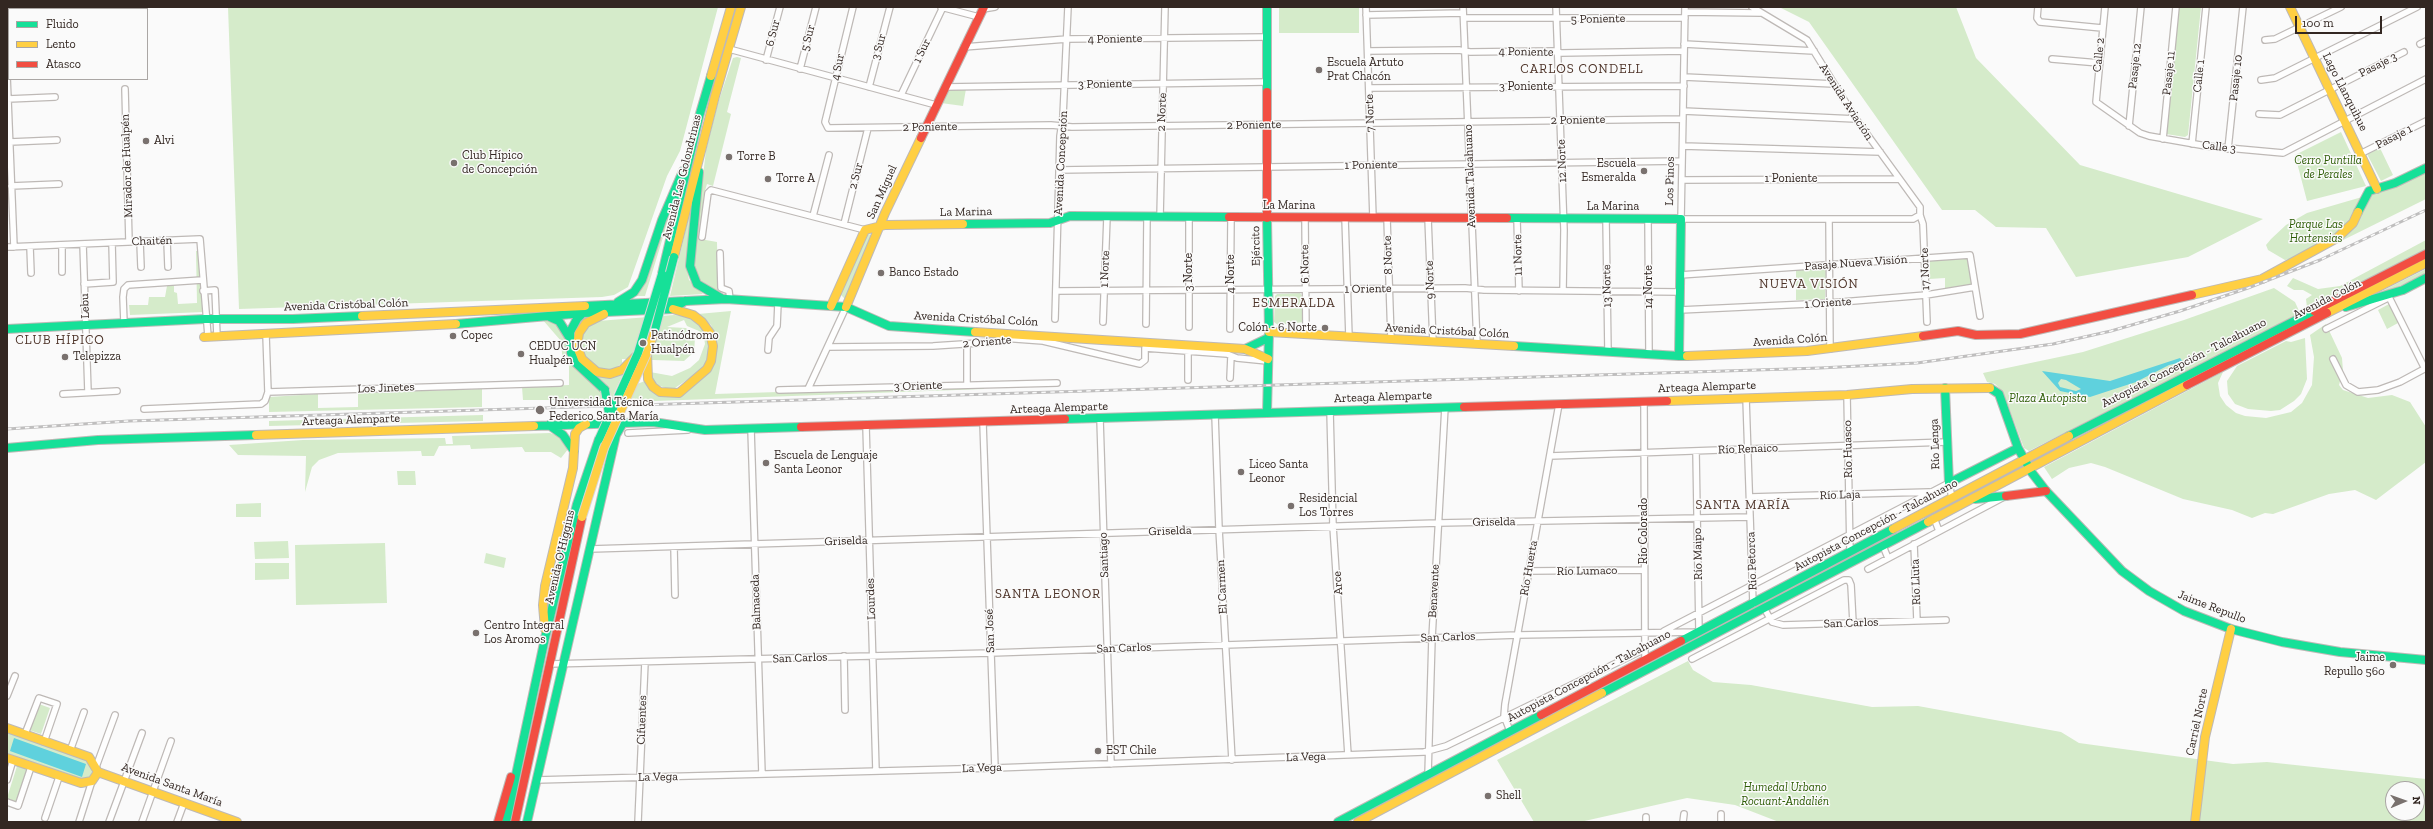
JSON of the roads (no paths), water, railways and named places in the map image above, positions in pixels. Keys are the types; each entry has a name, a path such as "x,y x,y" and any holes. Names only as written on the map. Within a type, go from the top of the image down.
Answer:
{"main road":[{"name":"Avenida Las Golondrinas","path":"670,257 689,157 731,7"},
{"name":"Avenida Las Golondrinas","path":"642,353 741,7"},
{"name":"Ejército","path":"1267,7 1267,413"},
{"name":"Lago Llanquihue","path":"2290,7 2299,28 2362,153 2373,190"},
{"name":"San Miguel","path":"846,307 879,227 983,8"},
{"path":"701,148 690,266 692,276 700,286 728,300"},
{"path":"614,304 631,294 639,285 667,205 689,157"},
{"path":"2373,190 2395,183 2426,168"},
{"name":"Avenida Colón","path":"1623,353 1679,356 1761,354 1830,349 1958,331 1976,335 2020,334 2262,279 2337,238 2352,223 2373,190"},
{"name":"La Marina","path":"866,230 894,225 1050,223 1070,216 1189,218 1681,219"},
{"name":"Los Pinos","path":"1679,356 1681,219"},
{"name":"San Miguel","path":"831,306 866,230"},
{"name":"Autopista Concepción - Talcahuano","path":"1338,822 2209,363 2426,254"},
{"name":"Avenida Colón","path":"2240,357 2426,263"},
{"path":"2324,314 2403,290 2426,278"},
{"path":"673,309 686,300"},
{"name":"Avenida Cristóbal Colón","path":"7,329 205,319 216,320 425,314 599,304 686,300 728,300 846,307 890,326 1245,349 1268,360"},
{"path":"599,304 583,313 574,323 569,337 570,349 574,360 605,390 609,416"},
{"path":"611,312 596,317 583,326 578,336 577,346 582,359 594,370 602,373 614,373 626,367 642,353 650,384 664,394 680,393 704,373 711,360 712,342 708,329 693,315 673,309"},
{"name":"Avenida Cristóbal Colón","path":"206,336 266,335 505,321 583,313 673,309"},
{"path":"550,317 559,321 569,337"},
{"name":"Avenida Cristóbal Colón","path":"1268,335 1306,334 1623,353"},
{"path":"1245,349 1268,335"},
{"name":"Avenida O'Higgins","path":"515,822 590,462 609,416 642,353"},
{"name":"Avenida O'Higgins","path":"506,822 545,638 578,517 642,353"},
{"name":"Autopista Concepción - Talcahuano","path":"1358,822 2240,357"},
{"name":"Arteaga Alemparte","path":"7,448 98,440 586,424 666,422 695,429 866,426 1847,395 1945,388 1986,387 1996,390 2024,460"},
{"name":"Río Lenga","path":"1945,388 1949,482"},
{"path":"527,822 616,435 623,423"},
{"path":"545,638 544,592 573,468 576,432 586,424"},
{"path":"549,426 563,435 574,451"},
{"path":"1949,482 2018,448"},
{"name":"Jaime Repullo","path":"2024,460 2046,491 2113,562 2144,587 2184,611 2231,629 2321,649 2426,660"},
{"path":"1968,500 2046,491"},
{"name":"Carriel Norte","path":"2195,822 2205,737 2231,629"},
{"name":"Avenida Santa María","path":"7,728 89,758 97,769 124,781 184,803 216,818 237,822"},
{"path":"10,759 81,784 92,781 97,769"},
{"path":"498,822 509,781 518,762"}],"street":[{"path":"36,8 47,7"},
{"name":"6 Sur","path":"766,60 780,7"},
{"name":"5 Sur","path":"800,68 816,7"},
{"name":"4 Sur","path":"826,126 836,78 836,71 853,7"},
{"name":"3 Sur","path":"868,87 890,7"},
{"path":"942,7 979,17"},
{"name":"1 Sur","path":"901,96 942,7"},
{"path":"983,8 995,7"},
{"name":"Avenida Concepción","path":"1055,319 1059,170 1065,84 1068,7"},
{"name":"2 Norte","path":"1160,217 1165,7"},
{"name":"7 Norte","path":"1366,7 1373,218"},
{"name":"12 Norte","path":"1556,7 1564,219 1563,291"},
{"name":"Avenida Aviación","path":"1752,7 1801,35 1814,51 1856,119 1921,208 1920,215"},
{"path":"2038,7 2038,21 2102,28"},
{"name":"Calle 2","path":"2096,102 2104,7"},
{"name":"Pasaje 12","path":"2130,126 2142,7"},
{"name":"Pasaje 11","path":"2163,139 2176,7"},
{"name":"Calle 1","path":"2192,144 2206,7"},
{"name":"Pasaje 10","path":"2228,149 2243,7"},
{"path":"2265,40 2273,40 2341,7"},
{"path":"2261,80 2272,79 2417,7"},
{"name":"5 Poniente","path":"1366,15 1463,13 1556,18 1685,12 1763,13"},
{"name":"Los Pinos","path":"1681,219 1685,12"},
{"name":"Avenida Talcahuano","path":"1463,13 1477,344"},
{"name":"4 Poniente","path":"964,47 1067,39 1267,37"},
{"path":"2420,44 2426,41"},
{"path":"1684,44 1814,51"},
{"name":"2 Poniente","path":"729,49 936,105"},
{"name":"4 Poniente","path":"1368,52 1684,51"},
{"name":"Pasaje 3","path":"2259,114 2280,115 2404,52"},
{"path":"2052,58 2099,63"},
{"path":"7,75 14,247"},
{"path":"1684,77 1834,84"},
{"name":"Calle 3","path":"2096,102 2146,136 2228,149 2283,153 2426,79"},
{"name":"3 Poniente","path":"945,87 1266,82"},
{"name":"3 Poniente","path":"1369,88 1684,86"},
{"name":"Mirador de Hualpén","path":"125,89 129,242"},
{"path":"8,99 55,97"},
{"path":"1683,110 1856,119"},
{"name":"2 Poniente","path":"826,126 868,128 1162,126 1683,119"},
{"name":"Pasaje 1","path":"2362,153 2426,121"},
{"name":"2 Sur","path":"844,224 868,128"},
{"path":"10,142 57,140"},
{"path":"1683,146 1880,152"},
{"path":"813,216 829,155"},
{"name":"1 Poniente","path":"1059,170 1682,161"},
{"name":"1 Poniente","path":"1682,180 1899,179"},
{"path":"12,186 59,184"},
{"name":"La Marina","path":"702,237 708,193 711,190 866,230"},
{"name":"La Marina","path":"1681,219 1913,219 1920,215"},
{"name":"17 Norte","path":"1920,215 1924,224 1927,322"},
{"name":"1 Norte","path":"1103,322 1107,217"},
{"path":"1146,324 1147,217"},
{"name":"3 Norte","path":"1189,218 1189,327"},
{"name":"4 Norte","path":"1230,330 1231,218"},
{"name":"6 Norte","path":"1305,218 1306,334"},
{"path":"1345,218 1349,337"},
{"name":"8 Norte","path":"1387,218 1391,339"},
{"name":"9 Norte","path":"1428,218 1433,342"},
{"name":"11 Norte","path":"1518,219 1519,291"},
{"name":"13 Norte","path":"1606,219 1608,352"},
{"name":"14 Norte","path":"1648,219 1649,354"},
{"path":"1829,219 1830,349"},
{"name":"Chaitén","path":"7,248 200,240 206,336"},
{"path":"167,241 168,267"},
{"path":"140,242 141,266"},
{"path":"84,284 113,282 112,243"},
{"name":"Lebu","path":"83,244 88,392"},
{"path":"62,245 62,272"},
{"path":"30,246 31,273"},
{"path":"720,253 721,288 729,291 728,300"},
{"name":"Pasaje Nueva Visión","path":"1680,275 1970,255 1980,316"},
{"path":"124,323 122,297 124,289 128,285 202,280"},
{"name":"1 Oriente","path":"1680,310 1829,303 1926,295 1975,287"},
{"name":"1 Oriente","path":"1056,291 1431,288 1519,291 1680,292"},
{"path":"203,291 215,290 217,336"},
{"path":"2326,329 2403,290"},
{"path":"2333,359 2346,385 2358,392 2378,390 2400,382 2426,369 2389,297"},
{"path":"768,350 769,338 777,326 778,303"},
{"name":"San Miguel","path":"808,389 846,307"},
{"path":"144,409 257,405 265,401 268,392 266,335"},
{"name":"2 Oriente","path":"828,347 896,347 967,344 994,342 1002,338 1043,341 1140,364 1143,363 1145,348 1188,352"},
{"path":"967,344 967,384"},
{"path":"1188,380 1188,352 1226,354 1231,356 1268,360"},
{"path":"1230,378 1231,356"},
{"name":"Los Jinetes","path":"268,392 560,383"},
{"name":"3 Oriente","path":"778,390 967,384 1057,383"},
{"path":"63,394 117,391"},
{"name":"Río Huasco","path":"1847,395 1850,552"},
{"name":"Río Petorca","path":"1746,398 1753,604"},
{"name":"Río Colorado","path":"1644,401 1645,660"},
{"name":"Río Huerta","path":"1504,716 1537,521 1559,404"},
{"name":"Benavente","path":"1428,775 1432,638 1445,407"},
{"name":"Arce","path":"1330,411 1333,526 1342,641 1348,755"},
{"name":"El Carmen","path":"1215,415 1219,530 1232,760"},
{"name":"Santiago","path":"1100,418 1111,764"},
{"name":"San José","path":"983,422 995,768"},
{"name":"Lourdes","path":"866,426 876,771"},
{"name":"Arteaga Alemparte","path":"628,433 695,429"},
{"name":"Balmaceda","path":"751,429 762,774"},
{"name":"Río Renaico","path":"1550,456 1947,442"},
{"name":"Río Maipo","path":"1696,451 1700,611 1699,632"},
{"path":"1664,632 1700,611 1949,482"},
{"name":"Río Lenga","path":"1949,482 1952,498"},
{"name":"Río Laja","path":"1750,497 1931,492"},
{"path":"1868,569 2006,496"},
{"name":"Griselda","path":"590,549 1438,523 1750,517"},
{"path":"1934,518 1939,531"},
{"name":"Río Lluta","path":"1914,544 1917,621"},
{"path":"674,546 675,595"},
{"path":"1883,546 1888,558"},
{"name":"Río Lumaco","path":"1529,571 1644,570"},
{"path":"1692,659 1844,580 1849,580 1851,585 1854,623"},
{"path":"1764,608 1770,619"},
{"name":"San Carlos","path":"1770,619 1776,624 1783,625 1946,620"},
{"name":"San Carlos","path":"549,664 991,653 1518,635 1699,632"},
{"name":"La Vega","path":"536,780 995,768 1232,760 1428,751 1446,746 1504,716 1645,649"},
{"path":"844,656 845,710"},
{"name":"Cifuentes","path":"638,822 645,662"},
{"path":"7,696 15,676"},
{"path":"25,734 39,698 58,704 44,742"},
{"path":"70,751 84,712"},
{"path":"97,769 114,715"},
{"path":"1504,716 1510,731"},
{"path":"109,822 142,733"},
{"path":"142,822 171,741"},
{"path":"7,780 10,759"},
{"path":"7,802 18,806 31,767"},
{"path":"45,818 59,777"},
{"path":"79,822 92,781"},
{"path":"177,822 184,803"},
{"path":"1683,822 1684,814"},
{"path":"1721,814 1721,822"}],"water":[{"path":"2180,358 2183,362 2169,365 2136,382 2090,397 2060,391 2042,371 2110,381","holes":["2061,379 2066,380 2081,389 2076,391 2060,387 2058,383"]},
{"path":"14,738 86,764 82,777 10,751"}],"railway":[{"path":"7,429 129,421 1820,368 1917,363 2053,344 2111,331 2180,311 2248,288 2320,260 2426,210"}],"place":[{"name":"Escuela Artuto Prat Chacón","path":"1319,70"},
{"name":"Alvi","path":"146,141"},
{"name":"Torre B","path":"729,157"},
{"name":"Club Hípico de Concepción","path":"454,163"},
{"name":"Escuela Esmeralda","path":"1644,171"},
{"name":"Torre A","path":"768,179"},
{"name":"Banco Estado","path":"881,273"},
{"name":"Colón - 6 Norte","path":"1325,328"},
{"name":"Copec","path":"453,336"},
{"name":"Patinódromo Hualpén","path":"643,343"},
{"name":"CEDUC UCN Hualpén","path":"521,354"},
{"name":"Telepizza","path":"65,357"},
{"name":"Universidad Técnica Federico Santa María","path":"540,410"},
{"name":"Escuela de Lenguaje Santa Leonor","path":"766,463"},
{"name":"Liceo Santa Leonor","path":"1241,472"},
{"name":"Residencial Los Torres","path":"1291,506"},
{"name":"Centro Integral Los Aromos","path":"476,633"},
{"name":"Jaime Repullo 560","path":"2393,665"},
{"name":"EST Chile","path":"1098,751"},
{"name":"Shell","path":"1488,796"}],"district":[{"name":"CARLOS CONDELL","path":"1582,69"},
{"name":"NUEVA VISIÓN","path":"1809,284"},
{"name":"ESMERALDA","path":"1294,303"},
{"name":"CLUB HÍPICO","path":"60,340"},
{"name":"SANTA MARÍA","path":"1743,505"},
{"name":"SANTA LEONOR","path":"1048,594"}],"park label":[{"name":"Cerro Puntilla de Perales","path":"2328,168"},
{"name":"Parque Las Hortensias","path":"2316,232"},
{"name":"Plaza Autopista","path":"2048,399"},
{"name":"Humedal Urbano Rocuant-Andalién","path":"1785,795"}]}
